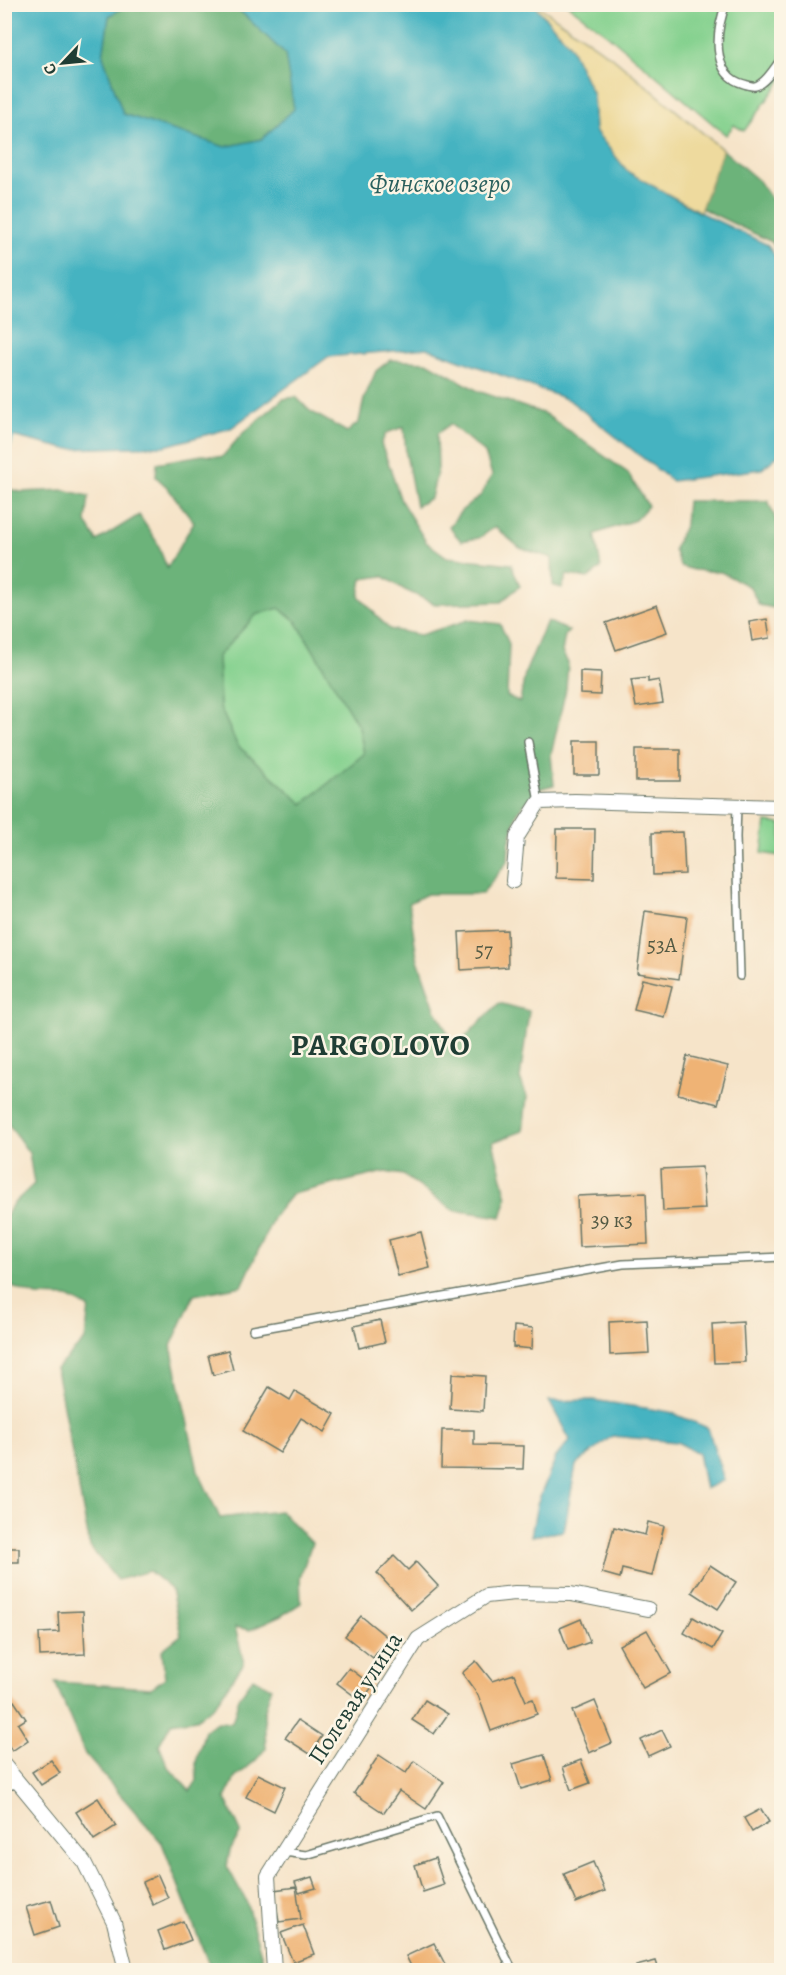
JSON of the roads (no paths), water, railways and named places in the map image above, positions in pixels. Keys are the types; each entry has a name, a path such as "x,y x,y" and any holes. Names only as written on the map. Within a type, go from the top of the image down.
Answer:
{"street":[{"path":"513,881 517,837 539,802 782,807"},
{"name":"Полевая улица","path":"274,1971 268,1876 418,1639 486,1596 515,1593 571,1594 648,1609"},
{"path":"4,1765 84,1862 114,1922 126,1971"}],"lane":[{"path":"726,4 720,20 718,48 723,70 736,82 753,87 762,83 782,58"},
{"path":"528,742 539,802"},
{"path":"736,806 740,976"},
{"path":"253,1330 623,1264 782,1257"},
{"path":"4,1786 20,1784"},
{"path":"283,1851 306,1855 437,1816 511,1968"}],"water":[{"name":"Финское озеро","path":"5,4 127,5 109,16 103,56 123,114 225,147 262,139 294,109 285,54 240,11 213,5 534,5 569,44 593,95 595,131 628,172 699,212 768,245 781,265 781,453 762,469 672,481 569,400 427,348 328,357 231,428 165,446 66,449 12,436 4,425"},
{"path":"593,1400 670,1412 708,1428 724,1480 705,1489 698,1453 677,1442 612,1436 576,1465 564,1531 531,1536 537,1504 556,1457 570,1440 549,1401"}],"waterway":[{"path":"4,461 12,436"}],"district":[{"name":"PARGOLOVO","path":"381,1045"}]}
